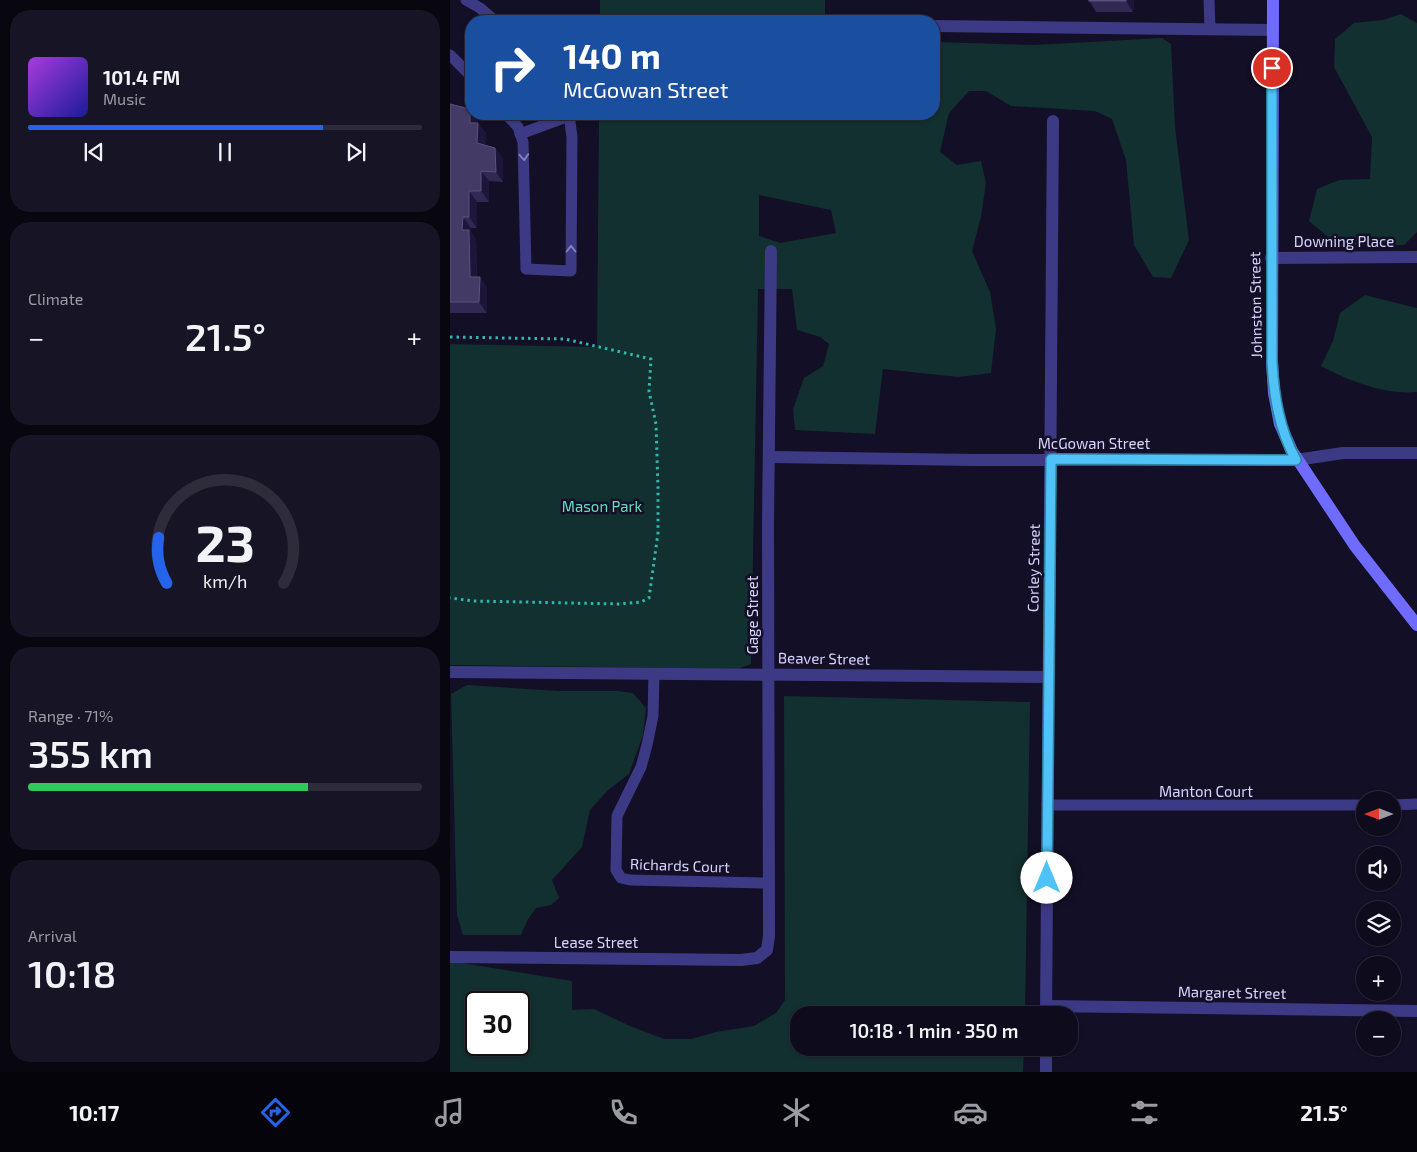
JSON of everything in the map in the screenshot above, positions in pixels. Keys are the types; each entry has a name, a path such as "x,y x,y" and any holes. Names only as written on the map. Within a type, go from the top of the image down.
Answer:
{"main road":[{"name":"Johnston Street","path":"1273,0 1271,258 1274,393 1280,424 1296,460 1355,546 1417,625"}],"street":[{"path":"940,26 1273,30"},
{"name":"Corley Street","path":"1046,1006 1053,121"},
{"name":"Gage Street","path":"741,960 757,958 767,950 769,883 768,674 771,251"},
{"name":"Downing Place","path":"1271,258 1417,257"},
{"name":"McGowan Street","path":"770,457 1296,460 1342,453 1417,452"},
{"name":"Beaver Street","path":"450,672 1048,677"},
{"name":"Lease Street","path":"450,958 741,960"},
{"name":"Margaret Street","path":"1078,1011 1417,1011"},
{"path":"1046,1056 1046,1072"}],"lane":[{"path":"466,0 488,15"},
{"path":"1209,0 1210,29"},
{"path":"450,55 465,70"},
{"path":"512,120 518,127 525,161 526,269 571,271 572,137 570,120"},
{"path":"520,134 556,120"},
{"name":"Richards Court","path":"654,674 653,716 643,760 617,816 616,870 621,878 630,880 769,883"},
{"path":"1401,805 1417,804"},
{"name":"Manton Court","path":"1047,805 1356,805"}],"path":[{"path":"450,337 566,339 650,358 649,391 656,424 658,488 658,533 649,598 641,602 619,604 474,601 450,598"}],"green space":[{"path":"600,0 825,0 825,15 600,15"},
{"path":"1401,14 1417,23 1417,232 1404,245 1338,245 1309,221 1317,189 1339,180 1370,179 1372,137 1334,67 1335,39 1354,23 1383,20"},
{"name":"Mason Park","path":"1162,38 1171,44 1175,127 1189,240 1171,278 1153,277 1134,245 1126,160 1112,119 1095,111 1011,106 986,91 969,91 949,113 940,152 957,165 981,161 986,183 981,217 972,251 990,292 996,329 991,373 958,377 883,369 875,434 795,430 793,409 804,378 823,366 829,344 820,337 797,330 792,289 758,289 751,664 738,669 450,665 450,344 597,347 599,120 940,120 940,42 1034,45","holes":["759,195 831,210 836,233 780,243 759,236"]},
{"path":"1365,295 1417,308 1417,392 1392,391 1368,386 1343,377 1321,366 1333,341 1340,313"},
{"path":"467,685 559,691 617,691 633,693 646,708 643,735 629,774 608,790 590,810 582,847 552,880 559,898 551,905 536,908 527,921 521,935 463,935 457,915 451,694"},
{"path":"784,696 1030,702 1025,1006 790,1006 790,1056 1024,1056 1023,1072 450,1072 450,961 572,981 572,1010 594,1009 664,1039 691,1039 716,1032 754,1026 776,1013 785,1000"}],"building":[{"path":"1126,0 1126,1 1089,1"},
{"path":"450,104 465,108 465,120 470,120 470,123 478,123 477,143 495,148 496,172 481,171 481,191 469,191 469,217 463,217 462,230 469,230 470,277 480,277 479,302 450,302"}],"route":[{"path":"1047,878 1051,459 1296,460 1280,424 1274,393 1272,362 1272,68"}]}
